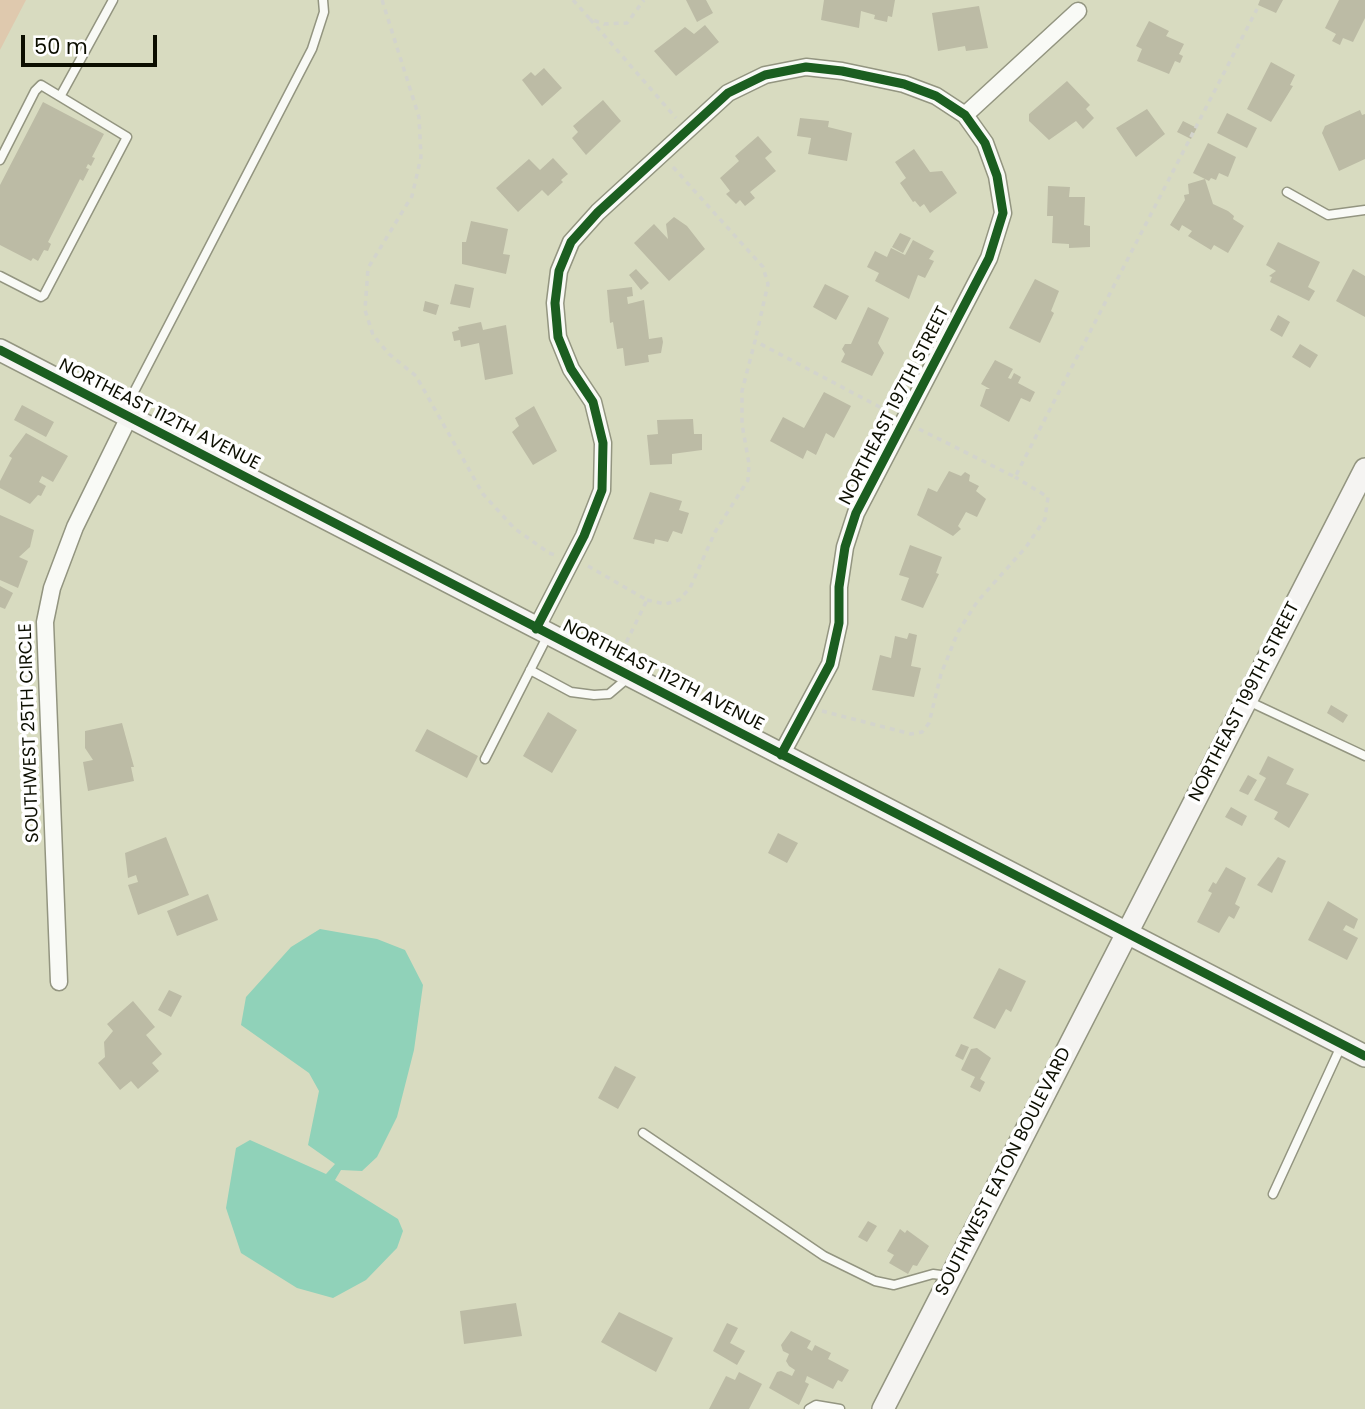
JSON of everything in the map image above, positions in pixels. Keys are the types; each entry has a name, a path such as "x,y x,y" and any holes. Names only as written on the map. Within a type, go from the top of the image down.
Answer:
{"street":[{"path":"542,632 602,490 603,443 593,402 571,369 558,337 555,303 559,271 571,242 728,93 765,75 806,68 855,74 904,84 936,96 965,115 1078,11"},
{"name":"NORTHEAST 197TH STREET","path":"780,755 830,664 839,624 839,587 845,547 856,513 989,258 1003,213 997,176 985,143 965,115"},
{"name":"NORTHEAST 112TH AVENUE","path":"0,350 1124,934 1365,1056"},
{"name":"SOUTHWEST 25TH CIRCLE","path":"59,982 44,622 52,588 75,527 126,415"},
{"name":"NORTHEAST 199TH STREET","path":"1124,934 1245,700 1360,492 1365,469"},
{"name":"SOUTHWEST EATON BOULEVARD","path":"884,1409 1124,934"}],"lane":[{"path":"61,95 113,0"},
{"path":"126,415 312,50 324,12 323,0"},
{"path":"0,160 34,91 44,85 125,134 126,141 44,295 41,297 0,276"},
{"path":"1287,192 1328,215 1365,210"},
{"path":"485,759 530,670 542,632"},
{"path":"530,670 571,692 594,695 609,694 621,673"},
{"path":"1245,700 1365,756"},
{"path":"1273,1194 1342,1044"},
{"path":"643,1133 824,1256 875,1281 894,1285 933,1274 950,1277"},
{"path":"809,1409 823,1405 840,1409"}],"path":[{"path":"382,0 419,117 421,157 412,196 368,268 365,310 373,335 389,354 416,376 483,494 523,534 548,553 587,565 648,600 621,673"},
{"path":"573,0 687,130"},
{"path":"590,19 604,24 627,23 644,0"},
{"path":"661,154 763,267 768,284 755,341"},
{"path":"808,705 827,713 911,734 922,732 929,723 941,674 958,632 977,602 1026,547 1045,519 1048,497 1015,477"}],"shaded area":[{"path":"0,0 26,0 0,50"},
{"path":"320,929 377,939 405,950 423,985 414,1050 397,1117 377,1157 362,1171 341,1170 335,1180 398,1219 403,1231 397,1248 366,1280 333,1298 297,1288 241,1253 226,1208 236,1148 250,1140 326,1174 335,1164 308,1145 319,1091 309,1073 241,1025 246,997 291,947"}],"building":[{"path":"686,0 706,0 713,13 697,22"},
{"path":"824,0 895,0 892,17 888,16 887,22 874,19 875,15 861,11 859,28 821,20"},
{"path":"1260,0 1283,0 1276,13 1258,5"},
{"path":"1339,0 1365,0 1365,18 1353,42 1343,38 1340,45 1332,41 1336,34 1325,28"},
{"path":"979,6 988,48 966,51 965,46 938,51 932,13"},
{"path":"1149,21 1169,31 1166,36 1184,44 1179,54 1183,56 1180,63 1175,61 1169,74 1137,61 1142,49 1136,46"},
{"path":"705,25 719,42 676,76 654,51 685,27 694,34"},
{"path":"1271,62 1295,75 1290,85 1293,86 1271,122 1247,109"},
{"path":"544,68 562,88 542,106 522,80 531,72 535,76"},
{"path":"1067,81 1090,105 1086,109 1094,118 1083,129 1076,121 1049,140 1029,121 1029,114"},
{"path":"603,100 621,121 586,155 572,138 578,132 573,126"},
{"path":"43,102 104,134 92,157 95,158 91,166 88,164 86,168 89,169 83,181 80,179 48,242 51,244 48,251 44,250 38,261 33,258 31,261 0,245 0,185"},
{"path":"1147,109 1165,134 1136,157 1116,128"},
{"path":"1360,110 1362,115 1365,114 1365,159 1339,171 1322,133 1325,126"},
{"path":"1227,113 1257,128 1247,148 1217,133"},
{"path":"800,118 829,121 828,127 852,133 847,161 808,154 811,138 797,136"},
{"path":"1183,121 1197,128 1191,139 1177,132"},
{"path":"758,136 772,152 765,158 776,171 750,192 755,198 745,206 740,200 736,204 726,194 730,191 720,178 739,161 735,156"},
{"path":"1208,143 1236,157 1228,177 1219,173 1216,180 1211,178 1209,181 1193,173"},
{"path":"914,149 930,172 942,171 957,193 930,213 924,204 920,207 913,202 900,183 906,178 895,162"},
{"path":"553,158 568,174 561,180 563,182 548,196 542,190 518,212 496,188 529,159 540,170"},
{"path":"1205,179 1213,204 1228,211 1234,216 1233,219 1244,226 1228,253 1214,245 1211,250 1188,236 1192,231 1182,225 1179,231 1170,225 1185,200 1184,195 1189,194 1188,184"},
{"path":"1048,186 1070,187 1069,197 1085,197 1084,225 1090,226 1090,247 1069,248 1069,244 1052,243 1053,216 1047,216"},
{"path":"674,217 687,226 705,249 669,281 634,243 654,224 668,239 666,224"},
{"path":"471,221 508,229 503,254 510,255 506,274 462,264 462,242 466,242"},
{"path":"900,233 911,238 903,253 892,247"},
{"path":"913,240 934,251 929,259 934,261 925,278 918,275 909,299 875,281 879,273 867,267 875,251 887,257 891,248 905,255"},
{"path":"1278,242 1320,262 1308,287 1315,291 1309,301 1270,282 1272,277 1269,276 1276,271 1266,265"},
{"path":"636,269 649,283 641,290 629,275"},
{"path":"1353,269 1365,276 1365,317 1336,301"},
{"path":"1035,279 1059,291 1051,311 1054,313 1040,343 1009,328"},
{"path":"455,284 474,288 470,308 450,304"},
{"path":"825,284 849,296 836,320 813,307"},
{"path":"632,287 633,296 627,297 628,304 644,300 649,339 662,337 663,342 661,353 648,355 649,362 625,366 623,348 617,349 613,322 610,323 607,290"},
{"path":"425,301 439,305 436,315 423,311"},
{"path":"868,307 889,318 878,343 884,353 872,376 841,362 845,354 842,349 845,344 851,344"},
{"path":"1278,315 1290,322 1282,337 1270,330"},
{"path":"481,322 483,330 506,325 513,374 485,380 479,343 461,347 460,340 454,341 452,332 459,330 458,327"},
{"path":"1300,344 1318,355 1310,368 1292,357"},
{"path":"995,360 1013,369 1008,378 1011,379 1014,373 1021,377 1018,383 1035,392 1030,402 1021,398 1009,422 980,406 986,389 990,389 981,384"},
{"path":"824,392 851,406 834,438 826,433 816,455 807,450 803,459 770,441 783,417 804,428"},
{"path":"22,405 54,422 46,437 14,420"},
{"path":"534,406 557,451 533,465 512,432 519,426 515,418"},
{"path":"693,419 694,434 702,434 702,450 672,454 672,464 650,465 647,435 658,434 657,420"},
{"path":"26,433 68,456 53,482 42,476 39,482 46,486 41,496 38,495 30,504 0,488 0,481 12,458 9,456"},
{"path":"949,471 961,476 965,472 970,475 969,481 979,486 976,491 986,499 977,517 966,512 958,526 961,529 953,536 917,515 928,488 937,492"},
{"path":"650,492 682,501 679,510 689,513 682,534 673,531 668,542 655,539 654,544 633,539"},
{"path":"0,515 34,530 30,547 19,557 28,561 18,588 0,580"},
{"path":"910,545 942,557 936,573 939,574 923,608 901,600 909,578 899,575"},
{"path":"0,586 13,593 5,609 0,607"},
{"path":"909,633 917,635 911,666 921,668 914,697 872,690 880,655 891,658 895,636 907,639"},
{"path":"1331,705 1348,715 1343,723 1327,713"},
{"path":"548,712 577,730 552,773 523,756"},
{"path":"122,723 134,767 131,767 134,781 88,791 83,762 93,760 85,748 85,731"},
{"path":"427,729 478,756 467,778 415,751"},
{"path":"1268,756 1294,769 1286,784 1309,794 1289,828 1274,819 1278,812 1254,800 1266,778 1259,774"},
{"path":"1248,775 1257,780 1248,795 1239,791"},
{"path":"1231,807 1247,816 1242,826 1225,817"},
{"path":"778,833 798,843 787,863 768,853"},
{"path":"166,837 189,895 138,915 128,885 138,882 136,875 128,878 125,853"},
{"path":"1278,857 1286,861 1272,893 1257,885"},
{"path":"1226,867 1246,878 1235,904 1240,907 1234,919 1229,916 1219,933 1197,922 1212,893 1208,891 1213,882 1216,884"},
{"path":"208,894 218,920 177,936 167,911"},
{"path":"1328,901 1358,919 1354,929 1346,925 1343,930 1358,938 1347,960 1308,940"},
{"path":"999,968 1026,981 1011,1012 1006,1009 995,1029 973,1018"},
{"path":"169,990 182,996 171,1017 158,1010"},
{"path":"133,1001 155,1027 146,1035 162,1054 152,1063 159,1071 138,1089 131,1081 120,1090 98,1063 105,1057 104,1042 113,1031 107,1024"},
{"path":"961,1044 969,1047 963,1060 955,1056"},
{"path":"977,1048 991,1058 980,1079 985,1082 980,1092 970,1087 975,1077 961,1070 971,1049"},
{"path":"615,1066 636,1077 618,1109 598,1098"},
{"path":"868,1221 877,1226 867,1242 858,1237"},
{"path":"900,1229 905,1233 907,1230 929,1246 917,1266 913,1265 908,1274 889,1263 894,1255 887,1251"},
{"path":"516,1303 522,1336 464,1344 460,1311"},
{"path":"619,1312 673,1338 656,1372 601,1342"},
{"path":"727,1323 738,1328 730,1343 745,1351 737,1365 713,1351"},
{"path":"791,1331 811,1341 807,1348 812,1351 815,1345 831,1353 828,1359 849,1370 842,1382 838,1380 833,1389 807,1376 805,1382 809,1384 799,1405 769,1388 777,1372 792,1376 795,1370 786,1361 789,1354 783,1351 781,1345"},
{"path":"739,1372 762,1384 749,1409 709,1409 726,1376 735,1380"}],"cycle path":[{"path":"536,629 584,536 602,490 603,443 593,402 571,369 558,337 555,303 559,271 571,242 598,212 728,93 765,75 806,67 842,71 904,84 936,96 965,115 985,143 997,176 1003,213 989,258 856,513 845,547 839,587 839,623 830,664 781,755"},
{"path":"0,350 1365,1056"}]}
